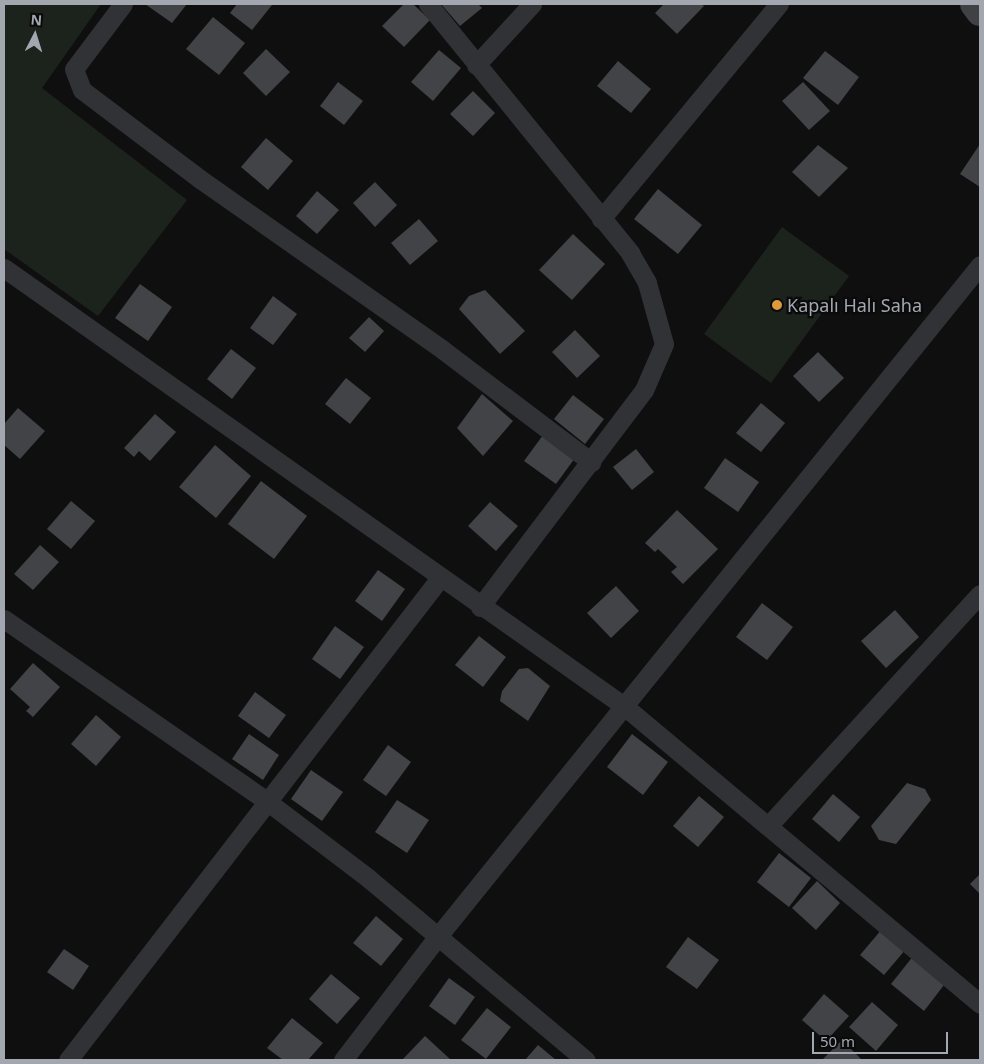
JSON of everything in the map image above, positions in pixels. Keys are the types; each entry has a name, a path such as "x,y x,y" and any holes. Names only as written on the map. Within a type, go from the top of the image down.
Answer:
{"street":[{"path":"123,4 74,69 82,90 200,179 443,350 591,462"},
{"path":"428,4 630,253 647,283 664,344 644,390 480,607"},
{"path":"476,65 532,4"},
{"path":"602,219 779,4"},
{"path":"974,4 980,12"},
{"path":"343,1060 439,935 980,265"},
{"path":"5,270 480,607 624,706 980,1004"},
{"path":"68,1060 440,578"},
{"path":"768,826 980,594"},
{"path":"4,619 268,802 439,935 506,996 586,1060"}],"shaded area":[{"path":"4,4 101,4 42,88 187,200 98,316 4,249"},
{"name":"Kapalı Halı Saha","path":"782,227 849,276 771,383 704,334"}],"building":[{"path":"145,4 187,4 172,23"},
{"path":"237,4 272,5 252,30 230,13"},
{"path":"404,4 413,4 430,20 404,47 382,26"},
{"path":"441,4 478,4 482,8 460,26"},
{"path":"664,4 701,4 704,6 677,34 655,13"},
{"path":"213,17 245,43 219,75 186,49"},
{"path":"266,49 290,72 266,96 243,73"},
{"path":"439,50 461,68 433,101 411,82"},
{"path":"825,51 859,77 838,105 803,78"},
{"path":"618,61 651,89 631,113 597,86"},
{"path":"338,82 363,101 344,125 320,106"},
{"path":"803,82 830,111 809,130 782,101"},
{"path":"473,91 495,113 473,136 450,114"},
{"path":"266,138 293,161 268,190 241,167"},
{"path":"980,144 980,187 960,174"},
{"path":"818,145 848,168 819,197 792,172"},
{"path":"375,182 397,205 375,227 353,203"},
{"path":"658,189 702,225 678,254 634,219"},
{"path":"317,191 339,210 317,234 296,216"},
{"path":"419,219 438,241 410,265 391,243"},
{"path":"573,234 605,264 572,300 539,270"},
{"path":"140,284 172,307 148,341 115,318"},
{"path":"485,290 525,331 500,354 459,309 469,296"},
{"path":"273,296 297,314 273,345 250,328"},
{"path":"369,317 384,331 365,352 349,338"},
{"path":"575,330 600,356 577,378 552,352"},
{"path":"231,349 256,368 232,399 207,379"},
{"path":"818,352 844,378 819,402 793,376"},
{"path":"346,378 371,398 350,424 325,404"},
{"path":"482,394 513,421 483,456 457,428"},
{"path":"573,395 604,419 585,444 554,419"},
{"path":"761,403 785,423 761,452 736,433"},
{"path":"18,408 45,431 20,459 4,445 4,424"},
{"path":"155,414 176,432 150,461 139,451 134,457 124,448"},
{"path":"543,435 575,458 556,484 524,461"},
{"path":"215,445 251,476 216,518 179,487"},
{"path":"636,449 654,472 632,490 613,467"},
{"path":"725,458 759,482 738,512 704,488"},
{"path":"261,481 307,516 274,559 228,524"},
{"path":"71,501 95,521 71,549 47,529"},
{"path":"490,502 518,526 496,551 468,526"},
{"path":"677,510 718,549 683,584 671,572 677,567 658,549 655,552 645,543"},
{"path":"40,545 59,562 33,590 14,574"},
{"path":"378,570 405,589 382,621 355,601"},
{"path":"616,586 639,611 611,638 587,613"},
{"path":"762,603 793,627 767,660 736,637"},
{"path":"895,610 919,637 886,668 861,641"},
{"path":"335,626 364,647 340,679 312,659"},
{"path":"479,636 506,657 483,687 455,665"},
{"path":"33,663 60,687 33,717 26,711 30,707 10,689"},
{"path":"528,668 550,686 528,721 500,701 502,691 519,669"},
{"path":"255,692 286,715 269,738 238,716"},
{"path":"96,715 121,737 96,766 71,744"},
{"path":"249,734 279,755 263,780 232,759"},
{"path":"632,734 668,762 643,795 607,767"},
{"path":"388,745 411,762 386,796 363,780"},
{"path":"311,770 343,792 322,821 291,799"},
{"path":"907,783 925,789 931,800 896,844 879,840 871,826"},
{"path":"833,794 860,817 839,842 812,819"},
{"path":"699,796 724,817 698,847 673,826"},
{"path":"397,800 429,820 407,853 375,832"},
{"path":"779,853 811,878 789,907 757,882"},
{"path":"980,874 980,894 970,884"},
{"path":"817,881 840,903 816,930 792,908"},
{"path":"376,916 403,939 381,966 353,943"},
{"path":"882,929 906,949 884,975 860,955"},
{"path":"688,937 719,960 697,989 666,967"},
{"path":"64,949 89,966 73,990 47,972"},
{"path":"914,955 944,985 924,1011 891,984"},
{"path":"331,974 360,998 337,1024 309,999"},
{"path":"449,978 475,997 455,1025 429,1006"},
{"path":"824,994 849,1016 826,1041 802,1020"},
{"path":"872,1002 898,1025 876,1051 849,1027"},
{"path":"487,1008 511,1027 486,1059 461,1040"},
{"path":"292,1018 323,1043 308,1060 283,1060 267,1048"},
{"path":"425,1036 451,1060 403,1059"},
{"path":"842,1040 862,1060 822,1060"},
{"path":"538,1045 556,1060 525,1060"}],"place":[{"name":"Kapalı Halı Saha","path":"777,305"}]}
